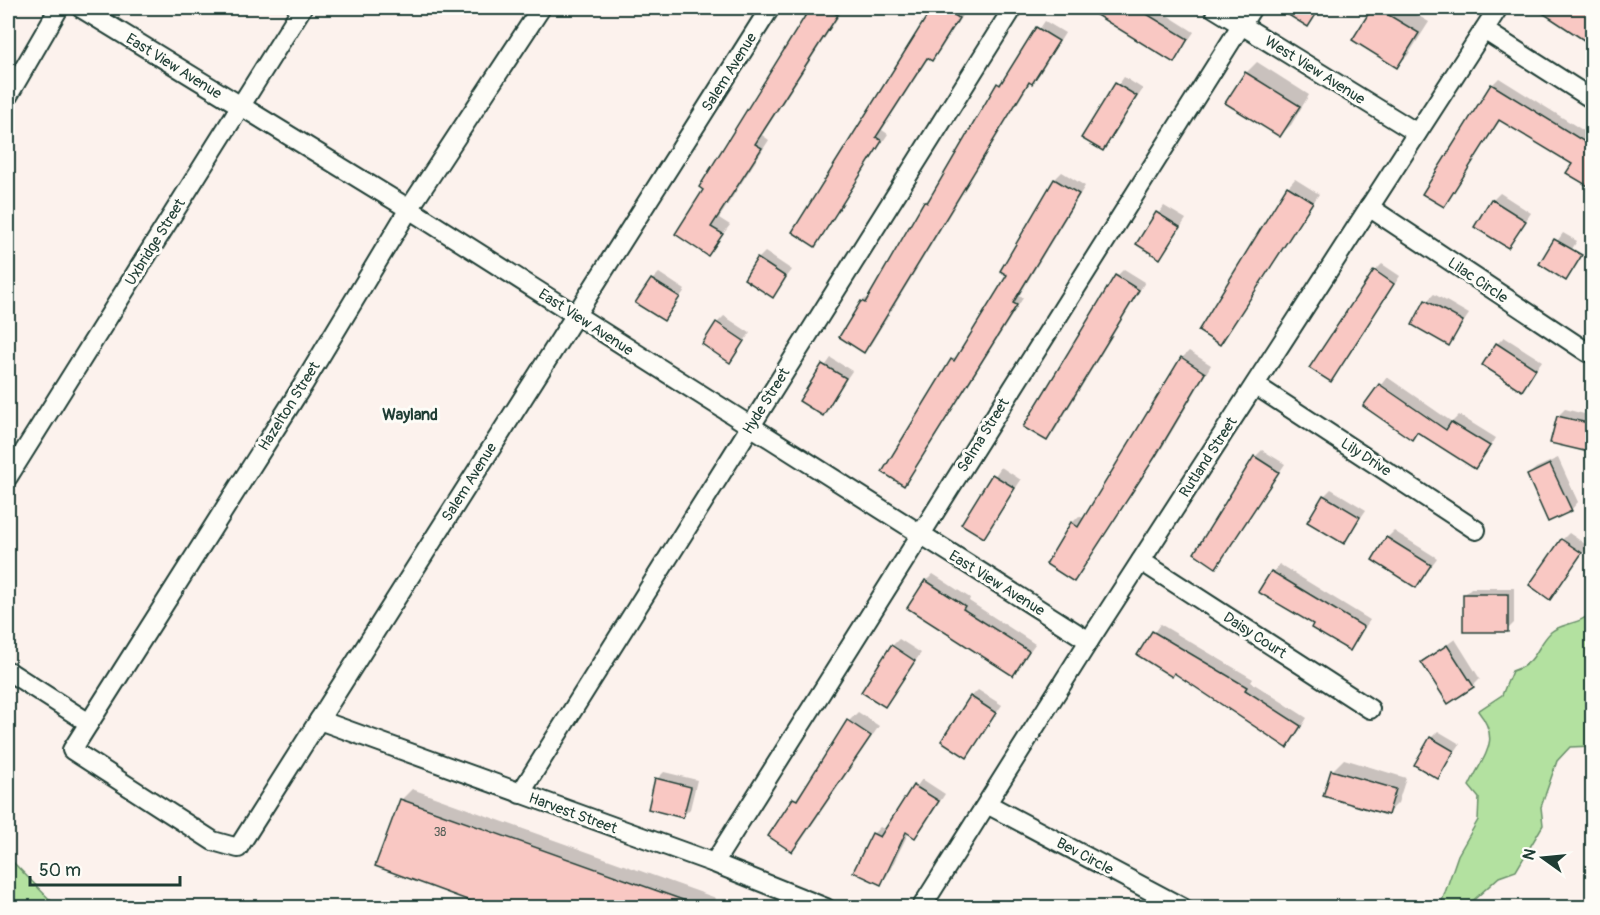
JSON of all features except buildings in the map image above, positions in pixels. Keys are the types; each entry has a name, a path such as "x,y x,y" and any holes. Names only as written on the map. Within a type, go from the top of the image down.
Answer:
{"street":[{"path":"8,96 59,8"},
{"name":"East View Avenue","path":"81,8 409,209 1089,641"},
{"name":"Uxbridge Street","path":"8,477 302,8"},
{"name":"Hazelton Street","path":"126,785 72,750 303,385 409,209 541,8"},
{"name":"Salem Avenue","path":"126,785 213,841 238,848 770,8"},
{"name":"Hyde Street","path":"520,794 1013,8"},
{"name":"West View Avenue","path":"1214,8 1417,134"},
{"name":"Selma Street","path":"714,863 1252,8"},
{"name":"Rutland Street","path":"921,908 1089,641 1498,8"},
{"path":"1484,30 1593,99"},
{"name":"Lilac Circle","path":"1369,207 1587,352"},
{"name":"Lily Drive","path":"1255,385 1476,530"},
{"name":"Daisy Court","path":"1141,561 1370,709"},
{"path":"8,671 88,723"},
{"name":"Harvest Street","path":"319,720 714,863 826,908"},
{"name":"Bev Circle","path":"987,804 1183,908"}],"path":[{"path":"8,902 13,908"}],"green space":[{"path":"1592,612 1592,746 1570,747 1557,761 1541,807 1543,825 1516,871 1499,877 1466,907 1440,907 1458,855 1478,820 1479,798 1469,786 1485,756 1490,739 1489,731 1478,711 1502,695 1512,671 1531,660 1551,632 1582,619"},
{"path":"8,857 57,907 8,907"}],"district":[{"name":"Wayland","path":"410,414"}]}
